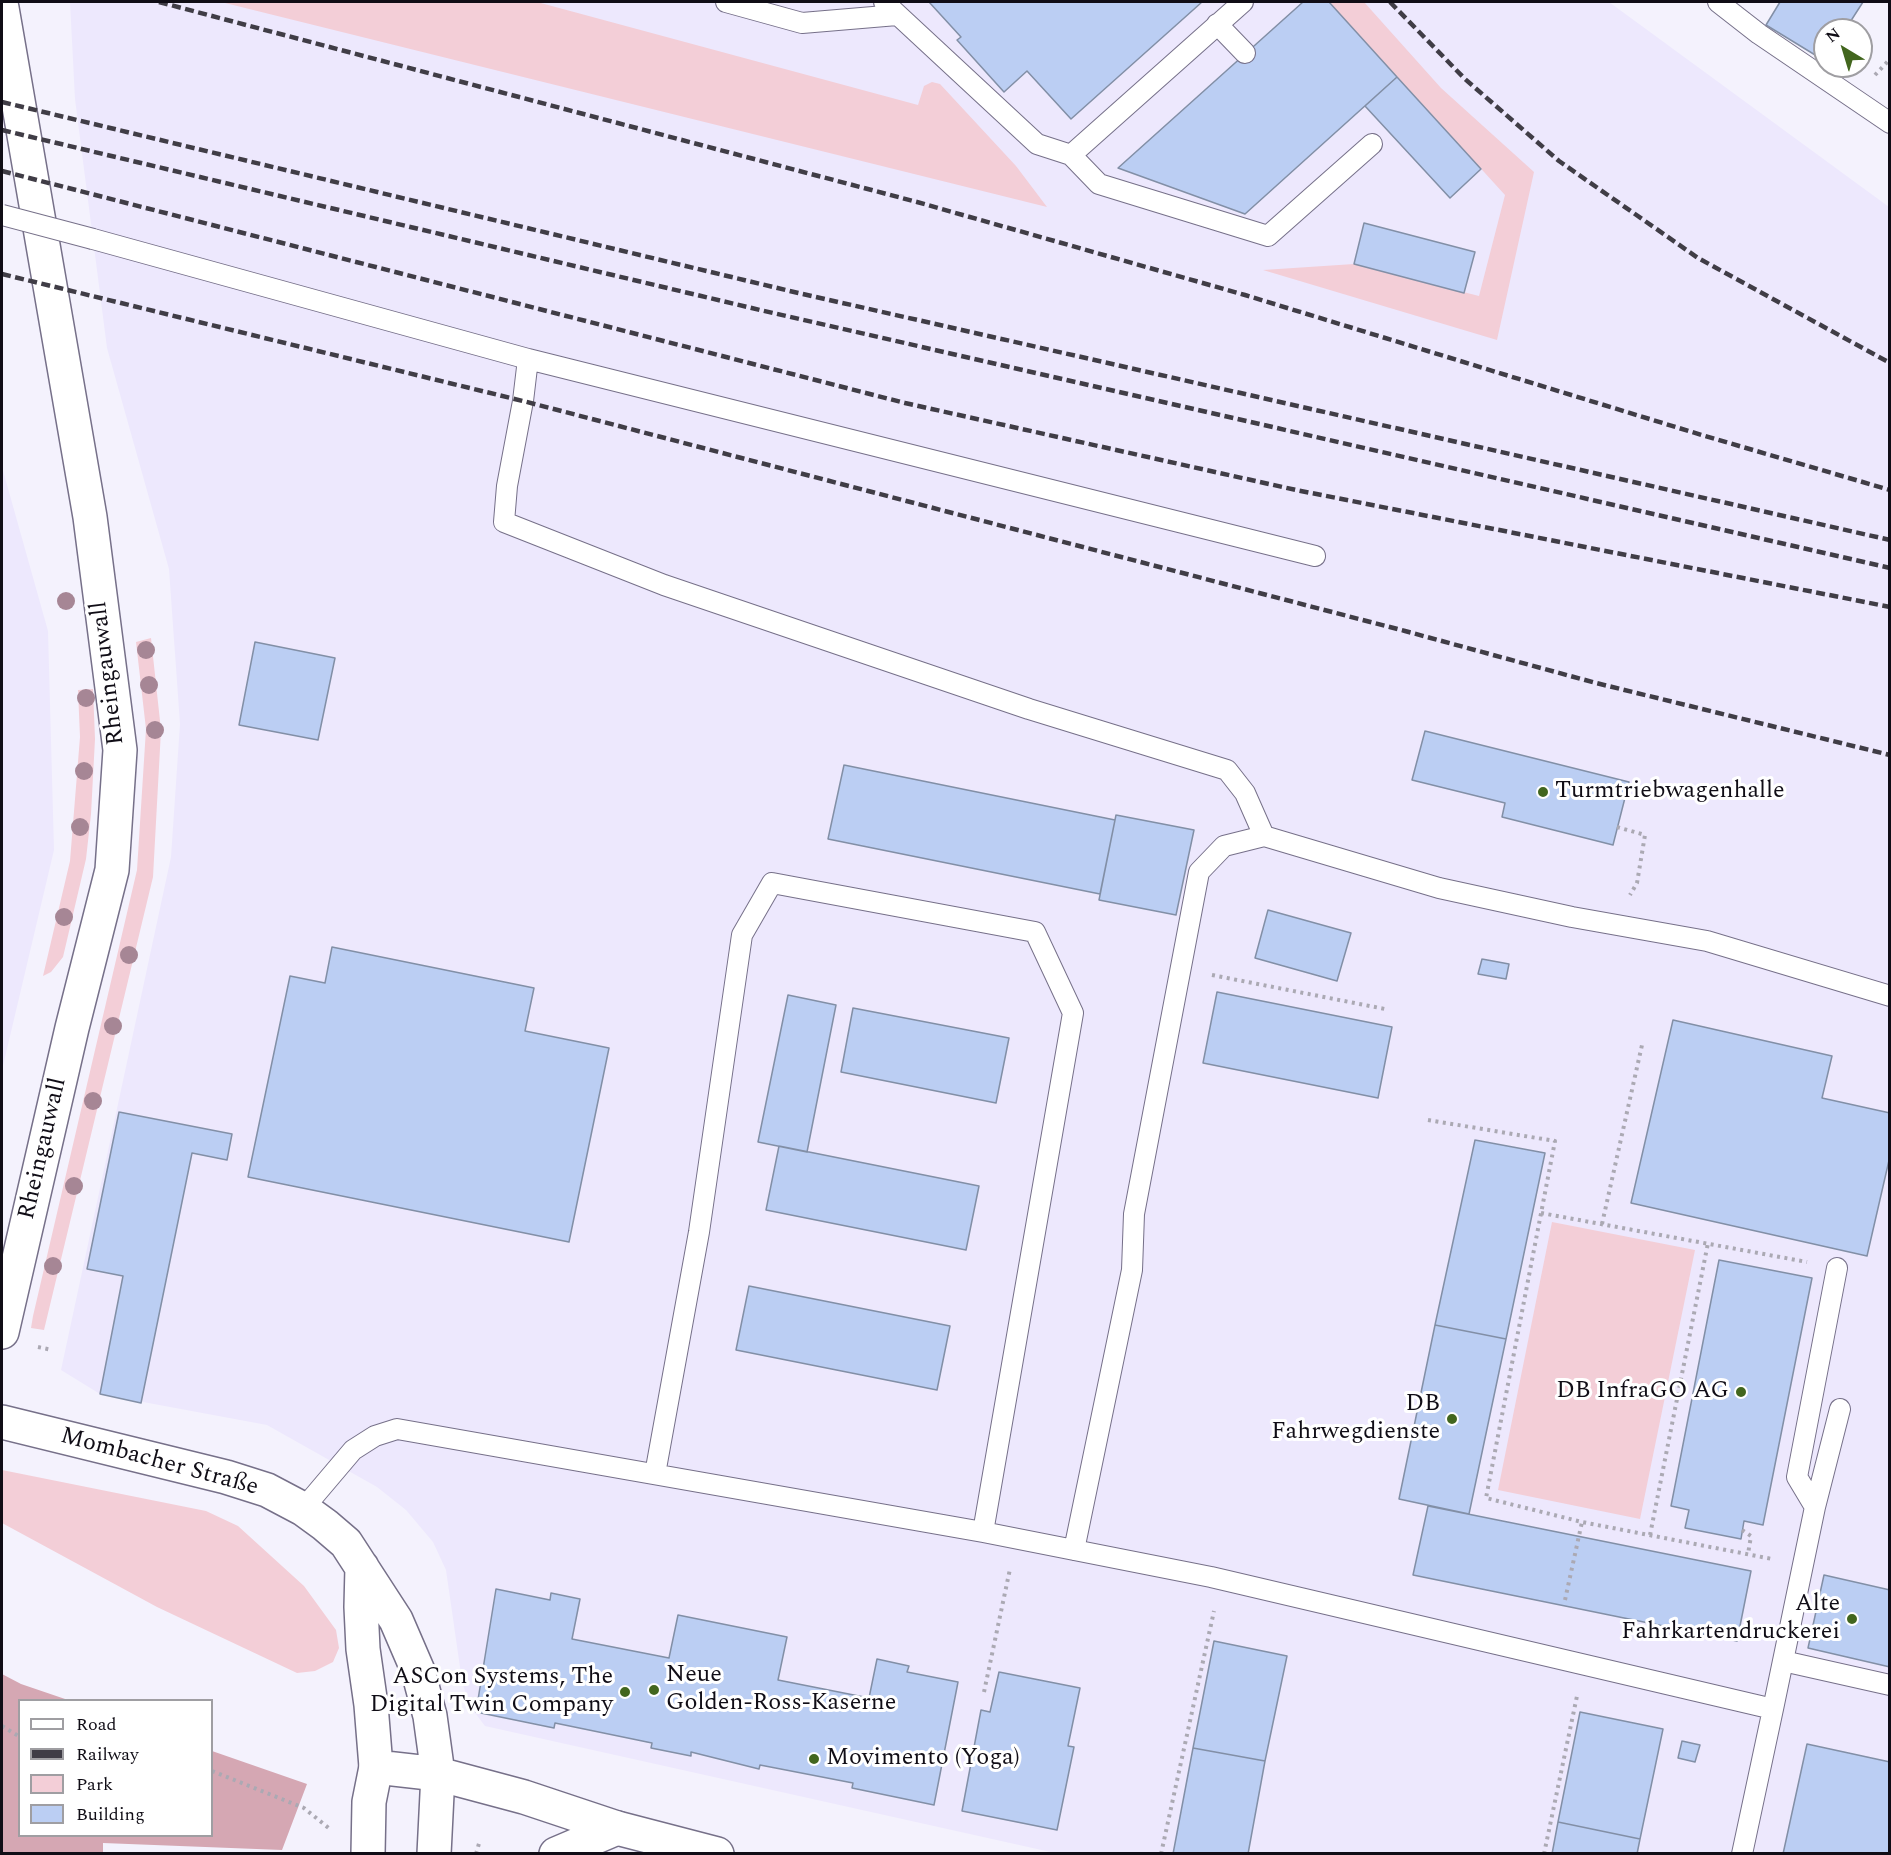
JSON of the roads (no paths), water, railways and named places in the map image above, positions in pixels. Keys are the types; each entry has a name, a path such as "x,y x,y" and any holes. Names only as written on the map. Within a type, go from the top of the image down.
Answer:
{"street":[{"name":"Rheingauwall","path":"2,8 90,517 120,750 112,870 72,1028 2,1332"},
{"name":"Mombacher Straße","path":"2,1422 226,1477 267,1490 303,1509 346,1543 396,1620 418,1671 432,1724 438,1774 434,1854"},
{"path":"362,1567 363,1648 376,1767 369,1802 368,1854"},
{"path":"376,1767 438,1774 524,1797 617,1828 717,1854"},
{"path":"556,1854 617,1828"}],"lane":[{"path":"726,2 802,23 891,8 1037,144 1071,155 1099,184 1268,236 1372,144"},
{"path":"1071,155 1243,2"},
{"path":"1718,2 1760,34 1890,123"},
{"path":"1217,24 1245,53"},
{"path":"2,215 528,359 1315,556"},
{"path":"528,359 507,486 504,522 664,585 1029,709 1227,770 1245,793 1264,836"},
{"path":"1074,1550 1132,1270 1134,1214 1199,872 1224,846 1264,836 1439,888 1572,917 1707,941 1890,996"},
{"path":"655,1474 699,1232 742,935 772,883 1035,932 1073,1013 983,1532"},
{"path":"1815,1508 1797,1477 1837,1268"},
{"path":"1742,1854 1802,1564 1840,1409"},
{"path":"303,1509 353,1450 375,1436 397,1429 1074,1550 1330,1604 1773,1709"},
{"path":"1783,1661 1890,1685"}],"railway":[{"path":"159,2 917,202 1245,295 1705,436 1890,490"},
{"path":"1390,2 1465,79 1559,161 1698,258 1890,363"},
{"path":"2,102 794,292 1890,540"},
{"path":"2,130 760,310 1890,568"},
{"path":"2,171 905,403 1296,490 1890,607"},
{"path":"2,274 523,401 1596,683 1890,755"}],"place":[{"name":"Turmtriebwagenhalle","path":"1543,792"},
{"name":"DB InfraGO AG","path":"1741,1392"},
{"name":"DB Fahrwegdienste","path":"1452,1419"},
{"name":"Alte Fahrkartendruckerei","path":"1852,1619"},
{"name":"Neue Golden-Ross-Kaserne","path":"654,1690"},
{"name":"ASCon Systems, The Digital Twin Company","path":"625,1692"},
{"name":"Movimento (Yoga)","path":"814,1759"}]}
